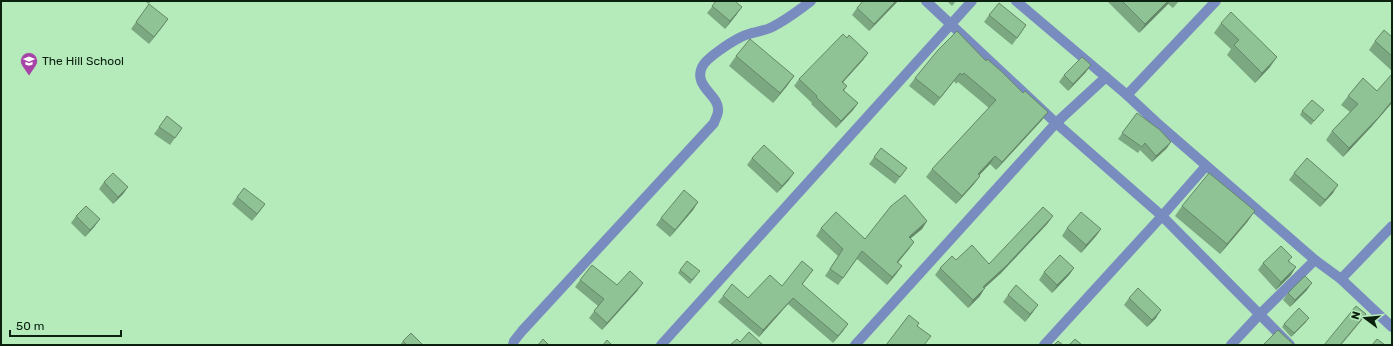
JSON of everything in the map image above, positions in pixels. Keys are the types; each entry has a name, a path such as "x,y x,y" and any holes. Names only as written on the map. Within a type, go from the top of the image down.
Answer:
{"street":[{"path":"513,345 514,341 522,331 714,122 719,111 716,100 704,87 701,74 702,67 707,61 741,37 770,28 794,15 811,1"},
{"path":"926,1 1056,123 1162,216 1290,345"},
{"path":"661,345 972,1"},
{"path":"1016,1 1127,95 1206,166 1315,260 1341,279 1392,327"},
{"path":"1127,95 1216,1"},
{"path":"855,345 1056,123 1106,77"},
{"path":"1044,345 1206,166"},
{"path":"1341,279 1392,226"},
{"path":"1231,345 1315,260"}],"building":[{"path":"716,1 735,1 742,7 730,21 712,6"},
{"path":"863,1 896,1 874,24 857,8"},
{"path":"1122,1 1168,1 1145,24"},
{"path":"999,3 1026,25 1017,38 989,15"},
{"path":"149,4 168,19 154,37 136,22"},
{"path":"1231,12 1277,57 1262,73 1234,45 1239,40 1221,23"},
{"path":"1384,30 1392,37 1392,56 1375,41"},
{"path":"957,31 986,61 987,59 1023,93 1025,91 1048,112 1002,162 995,156 978,174 980,176 962,196 932,169 996,100 964,73 962,75 960,73 940,98 915,78 938,50"},
{"path":"843,34 847,38 849,35 868,53 842,82 847,86 843,90 858,103 841,121 799,79"},
{"path":"750,39 794,76 780,93 736,56"},
{"path":"1082,57 1091,65 1073,84 1064,75"},
{"path":"1392,74 1392,101 1379,117 1349,148 1332,131 1358,104 1348,96 1363,78 1377,91"},
{"path":"1312,100 1324,110 1314,121 1302,111"},
{"path":"1137,113 1160,130 1171,142 1156,156 1145,143 1142,147 1122,133"},
{"path":"167,116 182,128 175,138 159,127"},
{"path":"764,145 794,173 782,186 752,158"},
{"path":"881,148 907,168 900,177 874,157"},
{"path":"1307,158 1338,185 1325,200 1294,173"},
{"path":"113,173 128,187 118,197 104,182"},
{"path":"1209,173 1255,211 1227,244 1182,206"},
{"path":"244,188 265,204 257,214 237,197"},
{"path":"684,190 698,202 675,230 661,218"},
{"path":"905,195 927,221 909,237 914,242 897,262 902,266 892,277 862,251 843,278 830,269 843,249 821,228 836,212 865,239 891,206"},
{"path":"86,206 100,219 90,230 76,216"},
{"path":"1043,207 1053,216 1006,266 983,287 985,288 973,300 940,268 952,256 956,260 972,245 989,264"},
{"path":"1081,212 1101,229 1086,245 1067,228"},
{"path":"1281,246 1292,257 1288,261 1296,267 1281,282 1263,263"},
{"path":"1060,255 1074,268 1057,285 1044,272"},
{"path":"687,261 700,271 692,280 680,270"},
{"path":"802,261 813,270 802,284 848,324 838,336 793,298 763,330 723,296 732,284 748,298 770,275 782,286"},
{"path":"592,265 617,285 630,271 643,283 607,323 594,311 604,299 580,280"},
{"path":"1305,276 1312,283 1295,300 1288,293"},
{"path":"1016,285 1038,305 1030,314 1008,295"},
{"path":"1138,288 1161,310 1152,320 1129,298"},
{"path":"1356,306 1366,314 1340,345 1324,345"},
{"path":"1299,308 1309,318 1294,333 1284,324"},
{"path":"909,315 919,323 917,326 931,336 924,345 886,345"},
{"path":"1278,330 1294,345 1263,345"},
{"path":"749,332 763,345 730,345 737,339 740,342"},
{"path":"411,333 423,345 407,345 403,341"},
{"path":"543,339 549,345 538,345"},
{"path":"1075,339 1082,345 1069,345"},
{"path":"1377,339 1385,345 1372,345"},
{"path":"607,340 612,345 603,345"},
{"path":"1058,341 1063,345 1054,345"}],"place":[{"name":"The Hill School","path":"29,76"}]}
